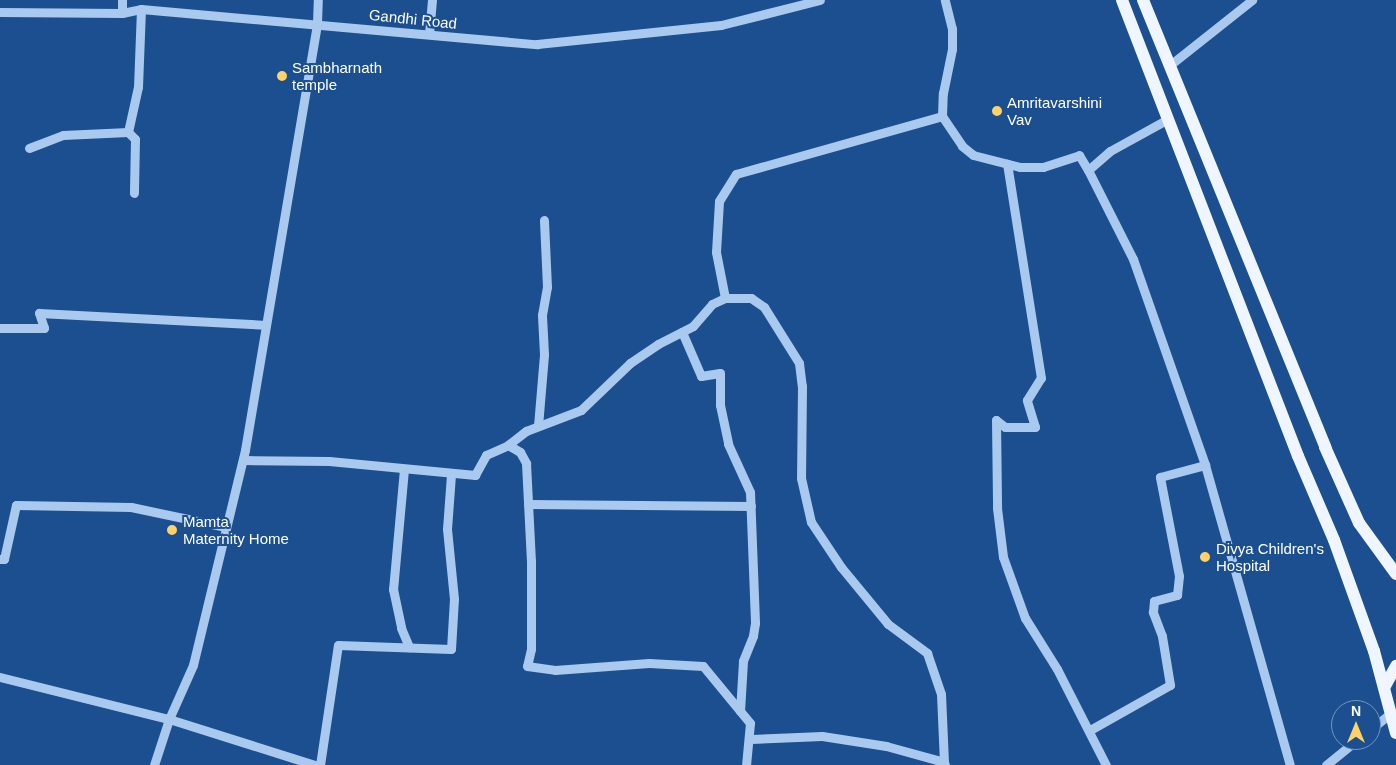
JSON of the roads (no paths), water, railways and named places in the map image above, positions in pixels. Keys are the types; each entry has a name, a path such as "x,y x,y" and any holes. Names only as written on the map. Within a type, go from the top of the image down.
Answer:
{"main road":[{"path":"1122,0 1298,456 1334,540 1385,686 1396,733"},
{"path":"1143,0 1325,447 1359,523 1396,574"},
{"path":"1385,686 1396,666"}],"street":[{"path":"122,0 122,13"},
{"path":"154,765 169,719 193,665 243,460 317,23 318,0"},
{"path":"429,34 432,0"},
{"name":"Gandhi Road","path":"0,12 122,13 141,9 317,23 538,44 721,25 820,0"},
{"path":"945,0 952,29 952,49 943,92 942,116 968,150 1007,164 1043,166 1079,155 1133,259 1205,465 1290,765"},
{"path":"1170,65 1252,0"},
{"path":"128,132 138,87 141,9"},
{"path":"725,298 716,252 719,201 736,174 942,116"},
{"path":"1088,170 1110,151 1168,119"},
{"path":"30,148 63,135 128,132 135,139 134,193"},
{"path":"1007,164 1041,378 1027,400 1035,427 1005,427 996,420 999,536 1003,557 1025,618 1058,669 1062,684 1090,730 1106,765"},
{"path":"538,426 544,354 542,315 547,287 544,220"},
{"path":"243,460 329,461 475,475 486,455 508,445 538,426 581,410 630,363 693,326 712,304 725,298 751,298 764,307 799,363 802,386 802,478 811,522 841,567 888,624 928,653 941,694 945,764 886,746 822,736 751,739"},
{"path":"0,328 44,328 40,313 266,325"},
{"path":"682,332 701,376 720,373 720,405 728,444 747,481 751,506 755,623 753,636 743,661 740,711"},
{"path":"508,445 520,452 526,463 531,649 527,666 555,670 649,663 703,666 750,723 751,739 746,765"},
{"path":"1090,730 1170,685 1162,636 1153,612 1154,602 1176,595 1179,576 1160,477 1205,465"},
{"path":"404,469 393,589 401,628 410,647"},
{"path":"320,765 338,645 451,648 454,599 447,529 451,474"},
{"path":"528,504 751,506"},
{"path":"0,558 4,559 16,505 131,507 226,527"},
{"path":"0,677 169,719 315,765"},
{"path":"1381,721 1391,713"},
{"path":"1326,765 1345,750"}],"place":[{"name":"Sambharnath temple","path":"282,76"},
{"name":"Amritavarshini Vav","path":"997,111"},
{"name":"Mamta Maternity Home","path":"172,530"},
{"name":"Divya Children's Hospital","path":"1205,557"}]}
